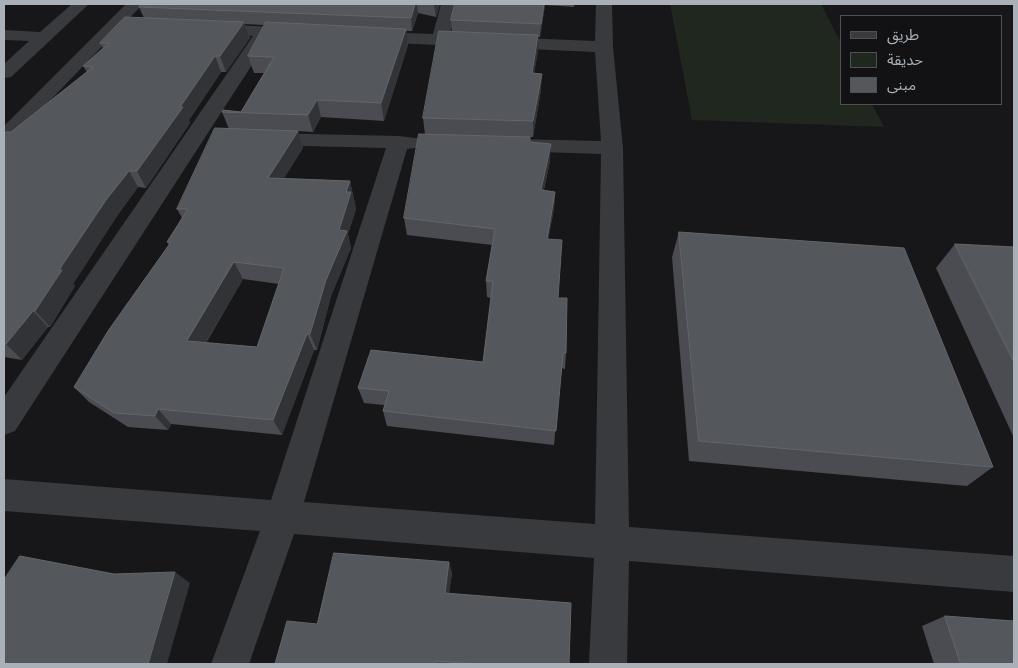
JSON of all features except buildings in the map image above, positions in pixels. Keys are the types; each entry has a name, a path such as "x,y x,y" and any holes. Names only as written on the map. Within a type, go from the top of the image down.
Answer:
{"street":[{"path":"4,74 80,4"},
{"path":"4,137 134,4"},
{"path":"440,40 449,4"},
{"path":"604,4 604,48 612,148 612,544 608,664"},
{"path":"114,25 133,26"},
{"path":"190,28 314,34"},
{"path":"4,422 205,137 265,32"},
{"path":"4,35 44,37"},
{"path":"352,36 604,48"},
{"path":"244,138 438,143"},
{"path":"230,664 282,518 399,142"},
{"path":"496,145 612,148"},
{"path":"4,495 1014,574"}],"green space":[{"path":"670,4 821,4 840,41 840,105 873,105 884,127 692,120"}]}
